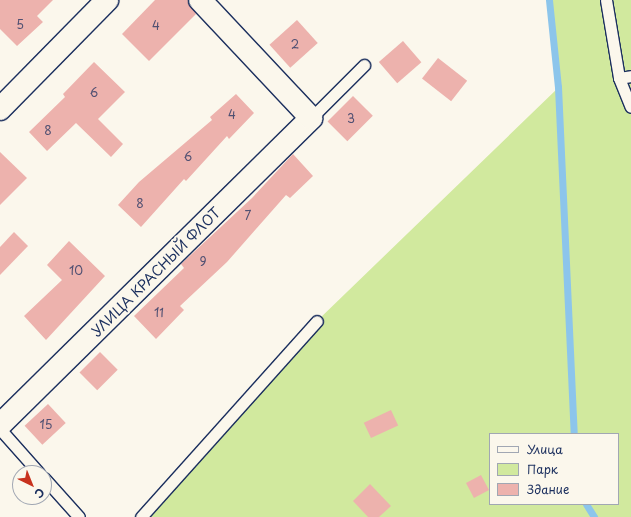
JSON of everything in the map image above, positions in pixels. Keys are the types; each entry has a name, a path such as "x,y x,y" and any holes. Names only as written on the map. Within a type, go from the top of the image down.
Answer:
{"street":[{"path":"0,109 107,0"},
{"path":"200,0 311,118"},
{"name":"УЛИЦА КРАСНЫЙ ФЛОТ","path":"0,425 311,118"}],"lane":[{"path":"606,0 619,78 631,107"},
{"path":"311,118 364,65"},
{"path":"619,78 631,76"},
{"path":"141,517 317,321"},
{"path":"0,429 32,465"},
{"path":"52,487 79,517"}],"green space":[{"path":"549,0 631,0 631,517 141,517 317,321 558,88"}],"building":[{"path":"0,0 53,0 37,16 43,22 17,46 0,29"},
{"path":"155,0 188,0 196,14 149,61 122,34"},
{"path":"297,20 318,43 290,68 270,45"},
{"path":"403,41 421,62 397,83 379,62"},
{"path":"438,58 467,81 451,101 422,78"},
{"path":"94,62 125,92 98,119 123,144 111,157 76,123 47,151 29,132 65,97 63,94"},
{"path":"236,94 254,113 229,139 227,136 186,181 184,179 141,227 118,205 139,182 212,120 210,117"},
{"path":"353,96 373,116 347,141 328,121"},
{"path":"0,152 27,178 0,205"},
{"path":"293,154 313,176 290,198 286,195 227,262 180,306 184,310 156,339 134,316 184,268 181,264 252,198"},
{"path":"14,232 28,246 0,275 0,247"},
{"path":"69,241 105,276 46,340 24,316 62,280 47,265"},
{"path":"100,352 118,370 97,390 79,373"},
{"path":"48,404 66,423 42,445 25,426"},
{"path":"391,410 398,425 371,438 364,423"},
{"path":"481,475 489,490 474,498 466,483"},
{"path":"370,484 391,506 379,517 368,517 353,501"}],"waterway":[{"path":"549,0 558,87 574,433"},
{"path":"587,505 594,517"}]}
